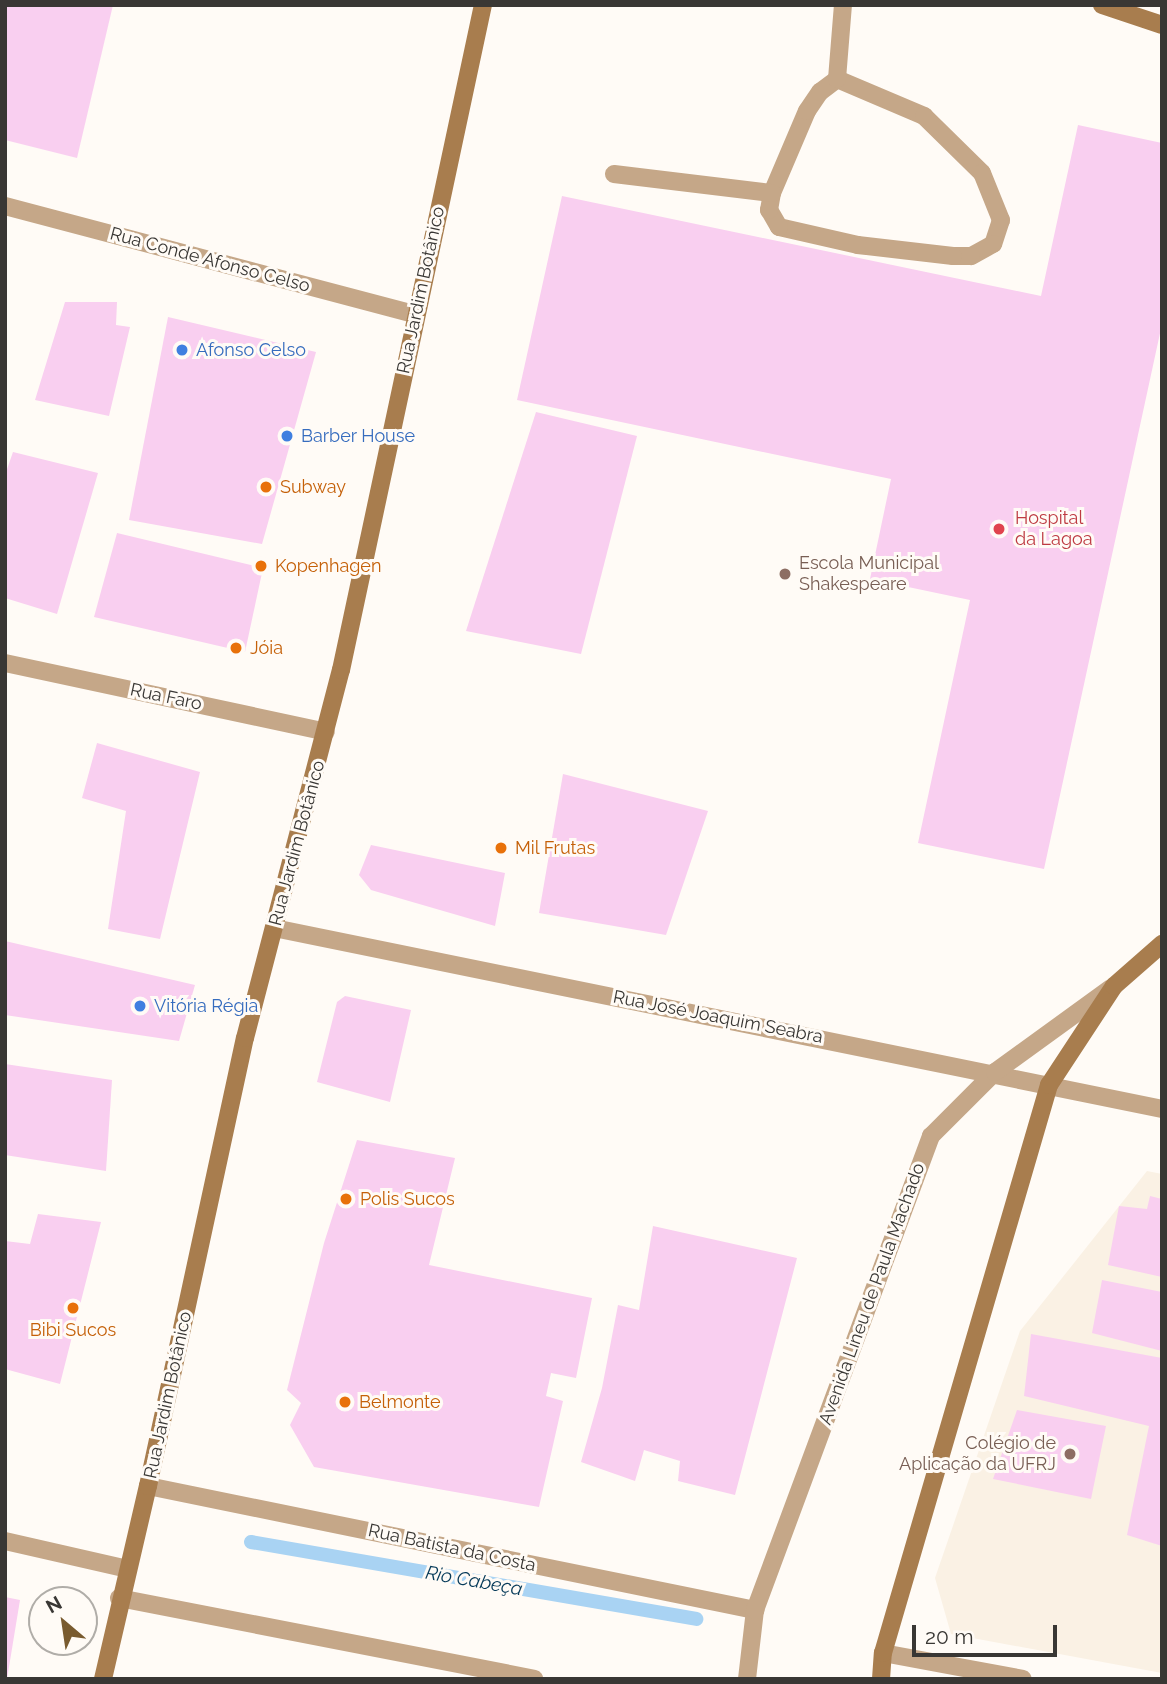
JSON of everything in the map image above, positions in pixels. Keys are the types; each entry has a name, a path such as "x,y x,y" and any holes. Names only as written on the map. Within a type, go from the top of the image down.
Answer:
{"main road":[{"name":"Rua Jardim Botânico","path":"103,1679 119,1598 148,1486 245,1038 326,732 483,5"},
{"path":"1102,5 1162,25"},
{"name":"Avenida Lineu de Paula Machado","path":"881,1679 883,1653 1049,1085 1114,986 1162,943"}],"street":[{"path":"837,79 924,117 982,173 1001,220 993,244 971,256 953,256 858,244 779,227 769,210 772,193 807,111 820,92 837,79 843,5"},
{"path":"614,174 772,193"},
{"name":"Rua Conde Afonso Celso","path":"5,206 415,314"},
{"name":"Rua Faro","path":"5,663 326,732"},
{"name":"Rua José Joaquim Seabra","path":"274,928 995,1072 1162,1109"},
{"name":"Avenida Lineu de Paula Machado","path":"747,1679 755,1610 931,1136 995,1072 1114,986"},
{"name":"Rua Batista da Costa","path":"148,1486 755,1610"},
{"path":"5,1541 128,1569"},
{"path":"119,1598 534,1679"},
{"path":"883,1653 1023,1679"}],"shaded area":[{"name":"Colégio de Aplicação da UFRJ","path":"1147,1171 1162,1174 1162,1673 951,1634 935,1578 1020,1331"}],"building":[{"path":"5,5 113,5 77,158 5,140"},
{"name":"Hospital da Lagoa","path":"1078,125 1162,143 1162,324 1044,869 918,843 970,600 870,579 891,479 517,400 562,196 1041,296"},
{"path":"65,302 117,302 116,325 130,327 109,416 35,400"},
{"path":"168,317 316,352 262,544 129,520"},
{"path":"536,412 637,436 581,654 466,631"},
{"path":"13,452 98,473 57,614 5,598 5,475"},
{"path":"117,533 263,568 245,652 94,617"},
{"path":"97,743 200,772 160,939 108,929 126,811 82,798"},
{"path":"563,774 708,811 666,935 539,913"},
{"path":"371,845 505,873 495,926 371,890 359,875"},
{"path":"5,941 195,985 179,1041 5,1015"},
{"path":"345,996 411,1010 390,1102 317,1082 337,1002"},
{"path":"5,1064 112,1080 106,1171 5,1155"},
{"path":"357,1140 455,1158 429,1265 592,1298 576,1378 551,1373 546,1396 563,1401 539,1507 314,1467 290,1425 301,1403 287,1390 324,1243"},
{"path":"1150,1196 1162,1199 1162,1277 1108,1265 1119,1206 1147,1209"},
{"path":"38,1214 101,1222 60,1384 5,1369 5,1241 30,1244"},
{"path":"653,1226 797,1258 735,1495 678,1481 680,1461 644,1450 635,1481 581,1462 602,1388 618,1305 639,1310"},
{"path":"1102,1280 1162,1292 1162,1351 1092,1333"},
{"path":"1031,1334 1162,1358 1162,1546 1127,1535 1149,1426 1024,1396"},
{"path":"1017,1410 1106,1426 1091,1499 993,1479"},
{"path":"5,1597 20,1600 7,1679 5,1679"}],"waterway":[{"name":"Rio Cabeça","path":"251,1542 696,1619"}],"place":[{"name":"Afonso Celso","path":"182,350"},
{"name":"Barber House","path":"287,436"},
{"name":"Subway","path":"266,487"},
{"name":"Hospital da Lagoa","path":"999,529"},
{"name":"Kopenhagen","path":"261,566"},
{"name":"Escola Municipal Shakespeare","path":"785,574"},
{"name":"Jóia","path":"236,648"},
{"name":"Mil Frutas","path":"501,848"},
{"name":"Vitória Régia","path":"140,1006"},
{"name":"Polis Sucos","path":"346,1199"},
{"name":"Bibi Sucos","path":"73,1308"},
{"name":"Belmonte","path":"345,1402"},
{"name":"Colégio de Aplicação da UFRJ","path":"1070,1454"}]}
